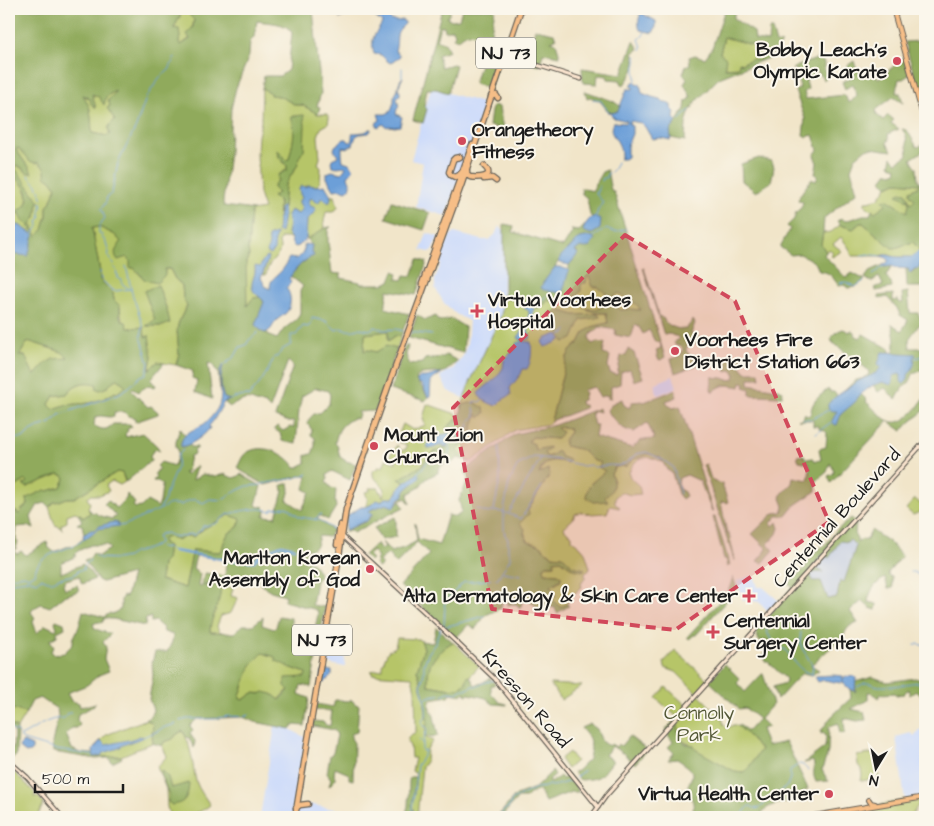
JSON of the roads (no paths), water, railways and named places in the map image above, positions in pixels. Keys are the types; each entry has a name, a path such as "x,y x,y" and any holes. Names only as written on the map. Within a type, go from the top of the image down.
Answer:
{"highway":[{"name":"NJ 73","path":"293,817 345,513 468,166 520,9"},
{"name":"NJ 73","path":"293,817 298,799 337,570 343,508 520,9"},
{"path":"491,97 496,95 498,98"},
{"path":"463,170 455,177 450,175 449,172 454,158 462,157 469,152"},
{"path":"468,166 468,176 484,177 488,171 484,166"},
{"path":"461,186 468,179 492,178 496,181"},
{"path":"430,260 429,254 434,248"},
{"path":"334,528 340,525"},
{"path":"328,606 329,612"},
{"path":"296,808 300,805 308,804 300,802 298,799"}],"main road":[{"path":"893,9 925,123"},
{"path":"504,61 513,63 524,62 581,79"},
{"name":"Centennial Boulevard","path":"591,817 606,796 925,440"},
{"name":"Kresson Road","path":"340,534 496,680 598,807"},
{"path":"340,545 346,540"},
{"path":"9,762 26,778 60,817"},
{"path":"9,762 34,784 60,817"},
{"path":"26,778 34,784"},
{"path":"808,817 925,797"},
{"path":"869,800 872,804 882,804"}],"water":[{"path":"351,9 387,11 391,20 402,20 405,22 397,35 395,50 400,55 399,57 390,63 381,55 374,54 373,38 382,23 373,16 361,11 353,11 339,19"},
{"path":"638,9 650,9 643,14 656,21 653,33 640,30 639,18 641,14 639,14"},
{"path":"633,82 636,82 637,85 640,83 642,93 671,105 677,122 670,131 670,140 652,139 641,123 630,121 632,134 627,146 627,157 619,159 621,157 620,149 611,128 613,122 626,123 627,121 614,118 607,110 613,113 618,111 627,89 633,89 630,86"},
{"path":"398,88 400,95 397,97 399,107 396,114 402,117 400,126 387,127 383,124 378,127 376,123 380,120 378,114 386,114 391,111 394,96"},
{"path":"372,129 369,133 356,136 353,145 347,148 342,147 343,161 349,163 353,168 348,176 351,186 346,191 341,189 334,190 327,178 327,173 332,171 342,173 346,167 335,167 332,165 332,159 338,156 334,150 335,146 344,139 351,142 353,133 365,132"},
{"path":"308,185 325,185 331,198 329,203 322,197 319,202 315,202 312,198 309,200 309,205 315,208 316,211 307,220 306,239 299,246 295,247 287,233 289,225 287,215 290,210 298,214 302,210 299,203 299,200 302,198 299,189 301,186 306,187"},
{"path":"282,206 284,215 281,233 277,231 278,218"},
{"path":"593,217 601,220 600,229 592,234 583,231 586,223"},
{"path":"9,224 14,228 19,225 34,235 28,256 13,254 9,251"},
{"path":"277,234 274,250 271,255 267,253 268,237"},
{"path":"591,236 595,239 590,247 580,247 575,251 578,254 569,265 559,263 561,256 576,241"},
{"path":"304,244 312,245 311,251 314,256 303,262 289,279 291,281 290,284 286,288 290,297 289,308 269,331 264,333 255,325 264,302 254,292 252,287 255,266 260,267 263,260 268,257 261,278 266,287 270,289 272,280 284,268 289,258 296,259 301,255"},
{"path":"925,251 925,262 910,273 909,269 892,266 884,267 883,265 888,262 888,259 880,256 912,257 917,252"},
{"path":"555,267 569,270 561,293 541,288"},
{"path":"525,305 534,308 533,314 536,319 528,330 531,338 524,340 518,337 528,318 529,311 524,308"},
{"path":"557,334 561,340 545,347 542,342"},
{"path":"517,342 531,342 529,366 527,369 523,369 510,388 511,395 496,406 485,401 478,393 496,378 503,368 504,360 515,349"},
{"path":"882,352 916,355 908,379 903,384 899,374 893,376 891,385 883,382 873,385 857,397 855,402 841,414 837,425 833,424 832,421 837,411 832,411 828,408 828,404 857,382 879,370 881,367 878,364"},
{"path":"223,366 222,390 224,398 230,400 224,402 209,426 210,428 204,434 193,442 181,447 181,442 185,435 204,424 217,409 221,395 220,371"},
{"path":"442,373 431,381 430,397 428,397 417,380 420,377"},
{"path":"448,433 452,436 448,439 447,447 440,446 429,449 427,446 429,440"},
{"path":"418,473 419,478 404,492 404,495 394,507 386,504 370,510 369,513 372,513 372,516 367,521 345,530 348,515 361,507 371,505 376,500 381,501 386,498 394,498 400,487"},
{"path":"114,522 119,526 98,529 84,540 83,535 91,530"},
{"path":"326,670 332,671 332,675 324,683 321,683 322,672"},
{"path":"843,676 843,680 845,677 854,676 856,678 855,691 845,687 843,681 840,683 824,680 818,682 815,677"},
{"path":"139,736 144,737 94,757 93,750 99,742 102,741 106,745"},
{"path":"23,742 32,746 30,752 26,753 20,749 19,746"}],"waterway":[{"path":"9,13 10,9"},
{"path":"635,83 636,55 642,47 639,39 645,32"},
{"path":"131,290 122,284 122,280 117,278 119,276 113,267 114,264 108,257 109,253 105,240 99,233 99,226 105,218 101,209 107,197 112,193 118,163 136,127 146,98 159,78 169,70 175,57"},
{"path":"402,68 402,77"},
{"path":"593,100 600,100 608,111"},
{"path":"678,121 690,110"},
{"path":"611,172 617,162"},
{"path":"602,181 609,173"},
{"path":"28,175 37,185 43,199"},
{"path":"595,219 603,202 596,194 599,186"},
{"path":"34,236 33,234 39,225 38,221 41,218 41,202"},
{"path":"9,211 9,217 13,221 14,229"},
{"path":"593,237 606,229 615,232 626,229"},
{"path":"9,271 11,271 11,262 15,253"},
{"path":"861,256 867,254 880,256"},
{"path":"9,445 15,439 23,438 38,427 51,423 59,415 118,394 146,374 149,364 141,336 143,326 132,293 126,266"},
{"path":"873,275 883,266"},
{"path":"100,271 101,279 112,290 129,289"},
{"path":"840,283 846,282 855,287 864,281"},
{"path":"530,308 551,291"},
{"path":"279,354 283,349 292,344 291,335 296,335 303,326 308,327 312,322 312,318 326,321 336,330 341,328 369,330 375,327 384,330 396,329 403,331"},
{"path":"560,335 567,330"},
{"path":"255,335 258,332"},
{"path":"410,332 432,335"},
{"path":"223,366 235,356 240,347 246,345 254,336"},
{"path":"230,400 246,395 248,397 263,379 274,357 278,355"},
{"path":"915,358 925,356"},
{"path":"419,475 418,472 429,460 448,457 449,441 463,436 467,431 470,420 474,418 473,402 480,402 482,400"},
{"path":"803,419 812,419 830,409"},
{"path":"816,433 833,421"},
{"path":"494,510 500,479 499,446"},
{"path":"160,508 177,467 178,455 183,450"},
{"path":"413,817 414,812 412,809 417,765 425,752 425,750 422,751 422,747 427,730 422,721 426,715 421,685 424,664 444,623 444,605 448,598 464,582 497,579 510,559 508,539 504,529 504,510 509,483 518,465 534,457 560,460 583,466 619,466 628,462 636,454 646,452 673,467 680,494"},
{"path":"509,513 541,458"},
{"path":"298,477 308,474"},
{"path":"262,484 296,478"},
{"path":"119,526 168,505 181,505 192,500 203,503 210,499 221,500 247,486 261,485"},
{"path":"476,509 488,513 496,511 521,519 542,486"},
{"path":"158,544 157,536 160,534 167,533 169,535 185,537 188,534 194,535 203,526 215,524 231,513 255,509 270,511 285,507 291,509 300,517 319,520 337,532"},
{"path":"315,519 321,514"},
{"path":"9,578 24,575 29,577 34,574 42,560 84,539"},
{"path":"95,556 117,559 157,545"},
{"path":"159,545 174,551"},
{"path":"174,551 227,560 254,561 264,552 282,545 294,548"},
{"path":"9,583 29,579 36,582 41,578 53,581 74,575 79,570 83,570 90,560"},
{"path":"503,572 521,575"},
{"path":"910,572 914,572 925,580"},
{"path":"444,626 485,616"},
{"path":"766,627 774,645 786,650 800,668 813,675"},
{"path":"801,632 800,641 813,666 812,674"},
{"path":"915,645 925,646"},
{"path":"497,679 510,676"},
{"path":"424,699 448,692 456,693 494,680"},
{"path":"857,687 865,683 887,686"},
{"path":"889,686 919,683 925,688"},
{"path":"21,736 46,722 64,718 68,713 72,713"},
{"path":"180,721 187,719 214,719 228,716 244,717 249,715"},
{"path":"143,737 176,724"},
{"path":"9,727 17,732 23,740 57,750 93,755"},
{"path":"419,740 423,743"},
{"path":"799,764 808,770"},
{"path":"740,817 749,806 758,809 787,786 790,770 798,765"},
{"path":"576,777 584,771"},
{"path":"499,817 509,807 512,800 536,788 548,785 553,786 574,780"}],"place":[{"name":"Bobby Leach's Olympic Karate","path":"897,61"},
{"name":"Orangetheory Fitness","path":"462,141"},
{"name":"Virtua Voorhees Hospital","path":"477,311"},
{"name":"Voorhees Fire District Station 663","path":"675,351"},
{"name":"Mount Zion Church","path":"374,446"},
{"name":"Marlton Korean Assembly of God","path":"370,569"},
{"name":"Alta Dermatology & Skin Care Center","path":"749,596"},
{"name":"Centennial Surgery Center","path":"713,632"},
{"name":"Virtua Health Center","path":"829,794"}],"park label":[{"name":"Connolly Park","path":"699,724"}]}
